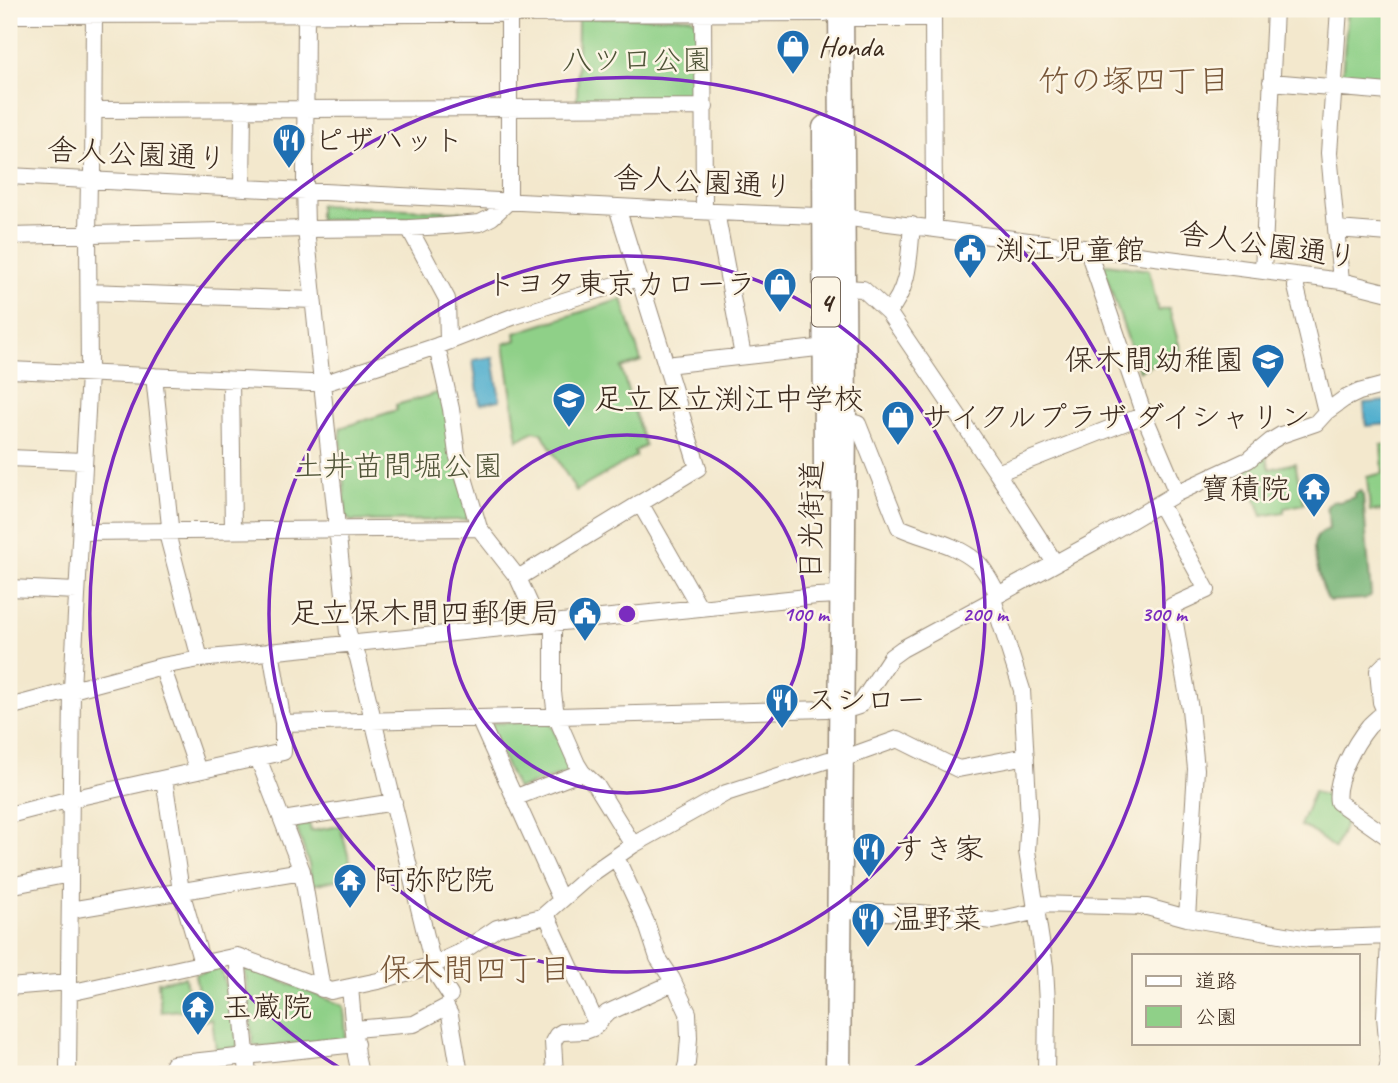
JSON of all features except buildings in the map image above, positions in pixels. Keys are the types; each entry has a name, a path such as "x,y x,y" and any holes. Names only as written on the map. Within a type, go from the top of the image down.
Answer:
{"highway":[{"name":"日光街道","path":"833,12 834,216 826,347 840,911 838,1074"},
{"name":"日光街道","path":"834,216 843,288 844,420 834,596"},
{"name":"日光街道","path":"823,1074 835,760"}],"street":[{"path":"1263,271 1275,9"},
{"path":"1339,9 1329,153 1340,281"},
{"path":"704,10 710,211 743,356"},
{"path":"9,15 93,12 704,10 933,14 934,228"},
{"path":"9,236 409,228 480,223 492,218 509,201 509,11"},
{"path":"68,1074 72,689 89,374 88,233 94,110 93,12"},
{"path":"305,12 306,229 348,632 394,802 433,965 450,995"},
{"path":"1271,82 1389,92"},
{"path":"94,110 705,107"},
{"path":"242,187 243,109"},
{"name":"舎人公園通り","path":"9,176 834,216 1297,275 1340,281 1389,293"},
{"path":"518,579 698,468 617,206"},
{"path":"888,312 895,305 905,283 912,225"},
{"path":"409,228 447,299 442,344 457,454 479,528 518,579 546,624 556,716 577,764 596,785 633,845"},
{"path":"1336,229 1389,233"},
{"path":"1091,249 1091,260 1144,415 1177,493"},
{"path":"1297,275 1296,287 1326,412"},
{"path":"9,370 231,380 331,381 515,316 638,278"},
{"path":"843,288 863,289 888,312 1055,563"},
{"path":"89,292 313,300"},
{"path":"666,365 826,347"},
{"path":"154,376 170,526 168,537 200,659"},
{"path":"231,380 233,530"},
{"path":"283,723 853,708 859,706 891,657 902,649 1177,493 1248,460 1281,435 1316,423 1326,412 1344,400 1359,392 1389,384"},
{"path":"997,473 1144,415"},
{"path":"844,420 858,425 899,527 918,536 958,548 979,563 996,597 1022,690 1027,851 1045,967 1046,1074"},
{"path":"9,457 84,461"},
{"path":"640,503 700,608"},
{"path":"1160,504 1206,590 1172,606 1190,709 1196,769 1187,918"},
{"path":"80,532 479,528"},
{"path":"9,589 77,591"},
{"path":"9,707 72,689 200,659 834,596"},
{"path":"9,815 283,752 283,723 271,651"},
{"path":"1389,664 1385,664 1378,671 1381,702 1385,711 1362,736 1342,772 1336,793 1338,802 1389,838"},
{"path":"162,667 198,771"},
{"path":"479,719 561,900"},
{"path":"9,987 69,988 237,956 322,989 331,991 350,988 433,965 463,951 497,928 536,920 591,874 633,845 726,793 898,739 958,769 1026,756"},
{"path":"258,758 302,871 322,989"},
{"path":"514,799 582,772"},
{"path":"164,779 181,891 202,963"},
{"path":"283,820 394,802"},
{"path":"616,857 646,922 658,958 680,993 688,1013 690,1038 684,1074"},
{"path":"70,910 302,871"},
{"path":"9,886 70,874"},
{"path":"840,911 920,913 993,921 1037,908 1147,907 1187,918 1309,939 1389,936"},
{"path":"546,914 597,1025"},
{"path":"1386,1074 1389,1063 1385,1016 1389,943"},
{"path":"237,956 248,1074"},
{"path":"555,1074 556,1035 562,1032 584,1031 597,1025 607,1013 673,983"},
{"path":"350,988 360,1074"},
{"path":"173,1074 173,1064 246,1057 355,1037 414,1024 446,1007 450,1015 460,1074"}],"green space":[{"path":"1348,9 1389,9 1389,84 1347,81 1342,76"},
{"name":"八ツ口公園","path":"690,17 697,22 698,96 693,101 577,103 578,18"},
{"path":"320,205 470,214 406,219 319,220"},
{"path":"1106,264 1149,270 1158,311 1169,308 1181,352 1139,371 1103,267"},
{"path":"622,299 641,361 621,368 645,446 635,451 636,456 576,491 542,433 534,431 518,440 504,344 516,340 515,333"},
{"name":"土井苗間堀公園","path":"441,392 469,515 465,520 351,521 346,517 340,428 397,410 396,405"},
{"path":"1389,444 1389,510 1370,511 1367,477 1383,473 1381,445"},
{"path":"1265,451 1270,469 1295,463 1304,504 1284,508 1284,512 1262,516 1245,467"},
{"path":"1361,491 1371,595 1364,599 1329,601 1317,565 1315,542 1319,535 1329,529 1326,509 1328,505 1333,501 1355,497 1355,493"},
{"path":"550,722 573,771 517,789 490,730 492,723"},
{"path":"1314,791 1332,793 1349,814 1335,849 1310,830 1300,826"},
{"path":"309,823 311,831 340,826 354,876 312,885 309,865 296,826"},
{"path":"221,968 228,995 233,995 238,1045 235,1048 216,1050 212,1019 203,1021 195,974"},
{"path":"249,968 342,1005 346,1037 343,1040 258,1047 253,1044 245,970"},
{"path":"185,977 190,1009 161,1012 158,982"}],"water":[{"path":"493,357 500,400 480,404 473,360"},
{"path":"1389,401 1389,424 1366,426 1364,403"}],"place":[{"name":"Honda","path":"793,76"},
{"name":"ピザハット","path":"289,170"},
{"name":"渕江児童館","path":"970,280"},
{"name":"トヨタ東京カローラ","path":"780,314"},
{"name":"保木間幼稚園","path":"1268,390"},
{"name":"足立区立渕江中学校","path":"569,429"},
{"name":"サイクルプラザ ダイシャリン","path":"898,447"},
{"name":"寶積院","path":"1314,519"},
{"name":"足立保木間四郵便局","path":"585,643"},
{"name":"スシロー","path":"782,730"},
{"name":"すき家","path":"869,879"},
{"name":"阿弥陀院","path":"350,910"},
{"name":"温野菜","path":"868,949"},
{"name":"玉蔵院","path":"198,1037"}],"district":[{"name":"竹の塚四丁目","path":"1134,80"},
{"name":"保木間四丁目","path":"475,969"}]}
